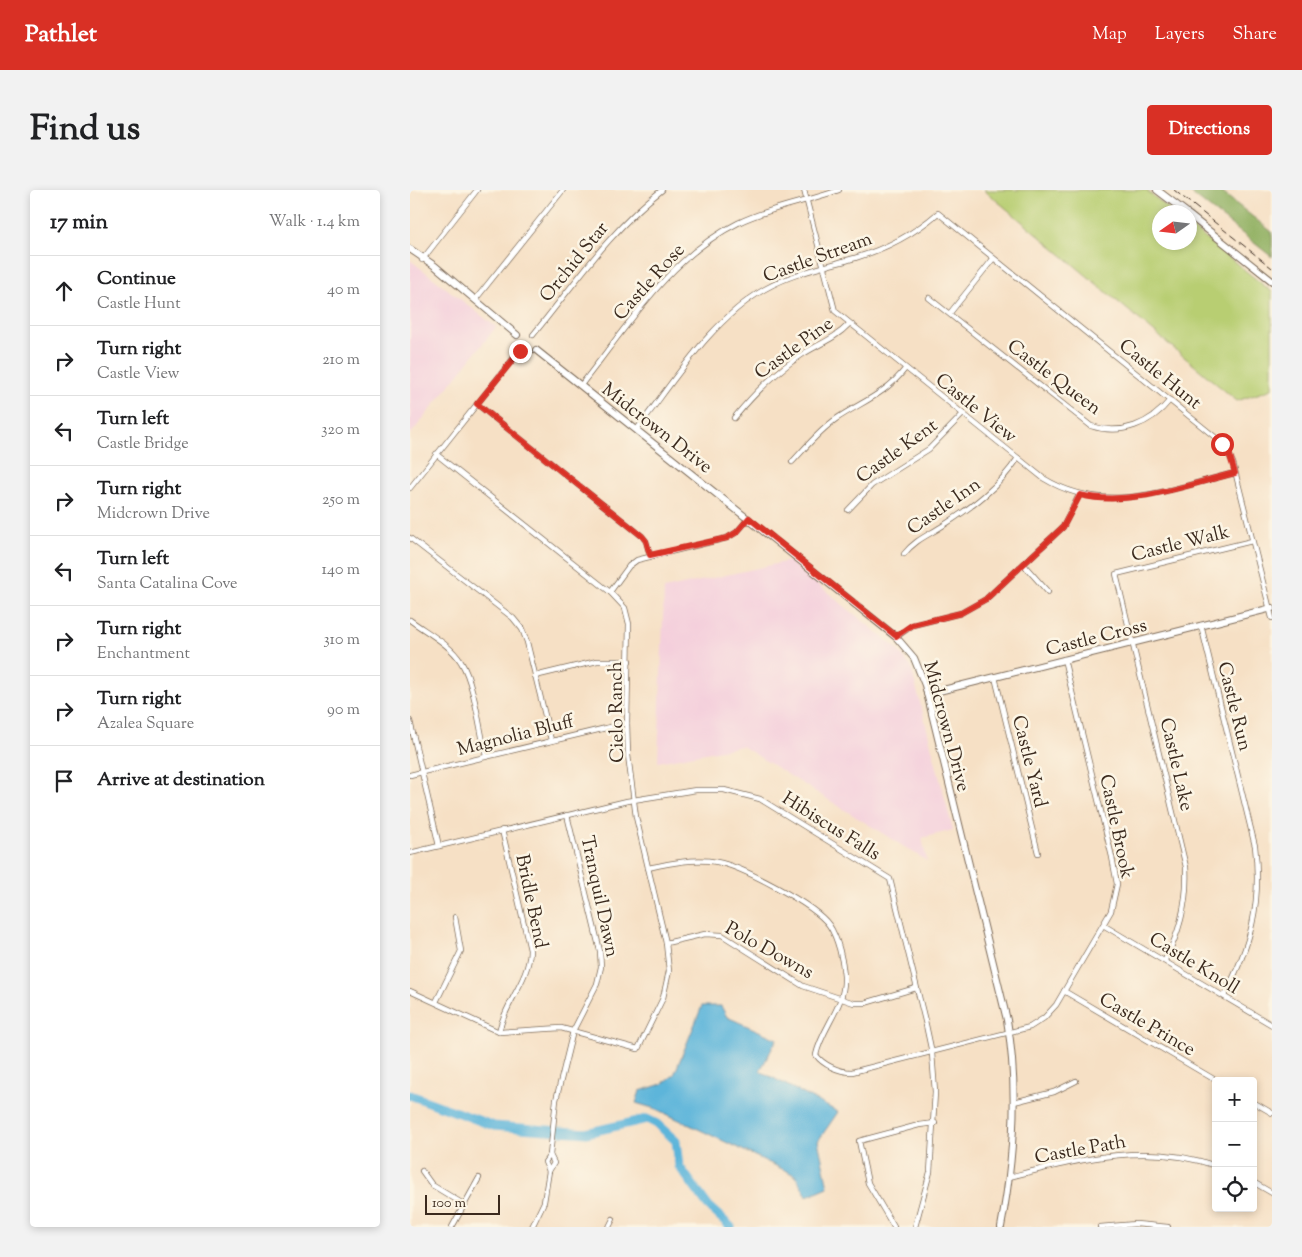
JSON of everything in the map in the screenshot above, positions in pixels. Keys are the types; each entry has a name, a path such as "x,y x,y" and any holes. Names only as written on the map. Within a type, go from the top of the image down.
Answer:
{"street":[{"path":"422,259 477,190"},
{"path":"474,300 563,190"},
{"name":"Orchid Star","path":"533,335 613,234 638,209 662,190"},
{"name":"Castle View","path":"804,190 832,305 849,324 1054,485 1080,495 1104,499 1127,498 1235,473"},
{"name":"Castle Rose","path":"581,385 654,293 687,257 740,222 765,212 839,190"},
{"path":"1157,190 1177,205"},
{"name":"Castle Stream","path":"637,429 710,336 734,311 765,289 788,278 857,258 892,244 938,213"},
{"name":"Castle Hunt","path":"938,213 1219,440 1230,456 1272,618"},
{"path":"1197,221 1272,281"},
{"path":"410,251 437,270 517,335"},
{"path":"950,313 993,259"},
{"name":"Castle Queen","path":"929,298 1091,426 1111,430 1136,425 1152,419 1170,400"},
{"name":"Castle Pine","path":"734,418 772,377 803,354 839,334 849,324"},
{"path":"410,488 521,349"},
{"name":"Midcrown Drive","path":"536,350 896,636 914,658 927,694 1008,1034 1014,1102 1009,1177 1001,1227"},
{"path":"792,462 819,433 847,412 885,390 905,369"},
{"path":"477,404 642,536 646,541 650,555"},
{"name":"Castle Kent","path":"848,510 872,484 929,450 963,414"},
{"name":"Cielo Ranch","path":"436,454 610,592 620,602 628,616 630,632 627,723 634,799 666,943 669,971 663,998 638,1049 573,1031"},
{"name":"Castle Inn","path":"904,554 919,538 941,527 974,505 996,485 1018,458"},
{"path":"896,636 912,625 961,613 980,604 1063,527 1080,495"},
{"path":"610,592 633,562 650,555 727,538 737,532 749,518"},
{"path":"410,538 513,618 522,629 527,642 551,740"},
{"name":"Castle Walk","path":"1116,574 1252,540"},
{"path":"1024,565 1048,592"},
{"name":"Castle Lake","path":"1116,574 1134,642 1186,866 1184,911 1174,942 1165,960"},
{"name":"Castle Cross","path":"927,694 1271,609"},
{"path":"410,620 451,650 461,662 467,676 486,756"},
{"name":"Castle Run","path":"1201,625 1254,846 1257,867 1257,902 1252,930 1238,970 1224,996"},
{"name":"Castle Brook","path":"840,999 838,1011 816,1055 820,1060 841,1071 852,1072 1008,1034 1030,1027 1052,1010 1103,925 1114,900 1116,877 1064,659"},
{"path":"535,676 605,660 629,661"},
{"name":"Castle Yard","path":"995,677 1038,853"},
{"path":"410,722 439,846"},
{"name":"Magnolia Bluff","path":"410,775 627,723"},
{"name":"Hibiscus Falls","path":"410,853 634,799 710,789 748,795 769,804 890,879 932,1053 935,1123 930,1172 915,1227"},
{"name":"Tranquil Dawn","path":"549,1171 545,1162 550,1154 555,1106 573,1031 597,984 601,967 600,951 567,815"},
{"name":"Bridle Bend","path":"499,1032 503,1017 526,974 530,962 530,950 502,830"},
{"path":"648,868 697,861 730,865 746,871 817,913 830,926 835,936 844,978 840,999"},
{"path":"436,1002 461,951 455,917"},
{"name":"Castle Knoll","path":"1103,925 1272,1025"},
{"name":"Polo Downs","path":"666,943 704,934 722,935 803,986 840,999 865,1003 916,988"},
{"path":"410,991 499,1032 552,1027 573,1031"},
{"name":"Castle Prince","path":"1064,991 1212,1078"},
{"path":"1014,1102 1054,1092 1076,1081"},
{"path":"1257,1104 1272,1113"},
{"path":"894,1227 868,1183 859,1141 919,1125 935,1123"},
{"name":"Castle Path","path":"1009,1177 1076,1160 1131,1153 1183,1157 1212,1165"},
{"name":"Tranquil Dawn","path":"532,1227 544,1202 549,1171 554,1163 550,1154"},
{"path":"422,1171 432,1185 465,1205"},
{"path":"452,1227 479,1178"},
{"path":"1257,1184 1272,1193"},
{"path":"609,1227 613,1220"},
{"path":"1100,1227 1136,1224 1168,1227"}],"shaded area":[{"path":"410,260 496,327 410,435"},
{"path":"789,561 896,648 911,667 953,830 922,838 927,861 742,746 658,762 664,589"}],"green space":[{"path":"984,190 1146,190 1164,205 1152,205 1152,250 1197,250 1197,232 1272,292 1272,389 1237,401"},
{"path":"1187,190 1219,190 1272,232 1272,257"}],"water":[{"path":"702,1006 721,1006 727,1017 777,1039 760,1071 838,1112 818,1141 828,1187 807,1196 795,1175 656,1109 636,1103 640,1091 662,1084 674,1075"}],"waterway":[{"path":"410,1095 494,1126 586,1133 647,1119 657,1124 676,1141 679,1166 708,1206 731,1227"}],"railway":[{"path":"1174,190 1272,268"}],"route":[{"path":"520,351 477,404 642,536 649,547 650,555 727,538 737,532 749,518 896,636 909,626 961,613 980,604 1063,527 1080,495 1116,500 1235,473 1230,456 1222,444"}]}
